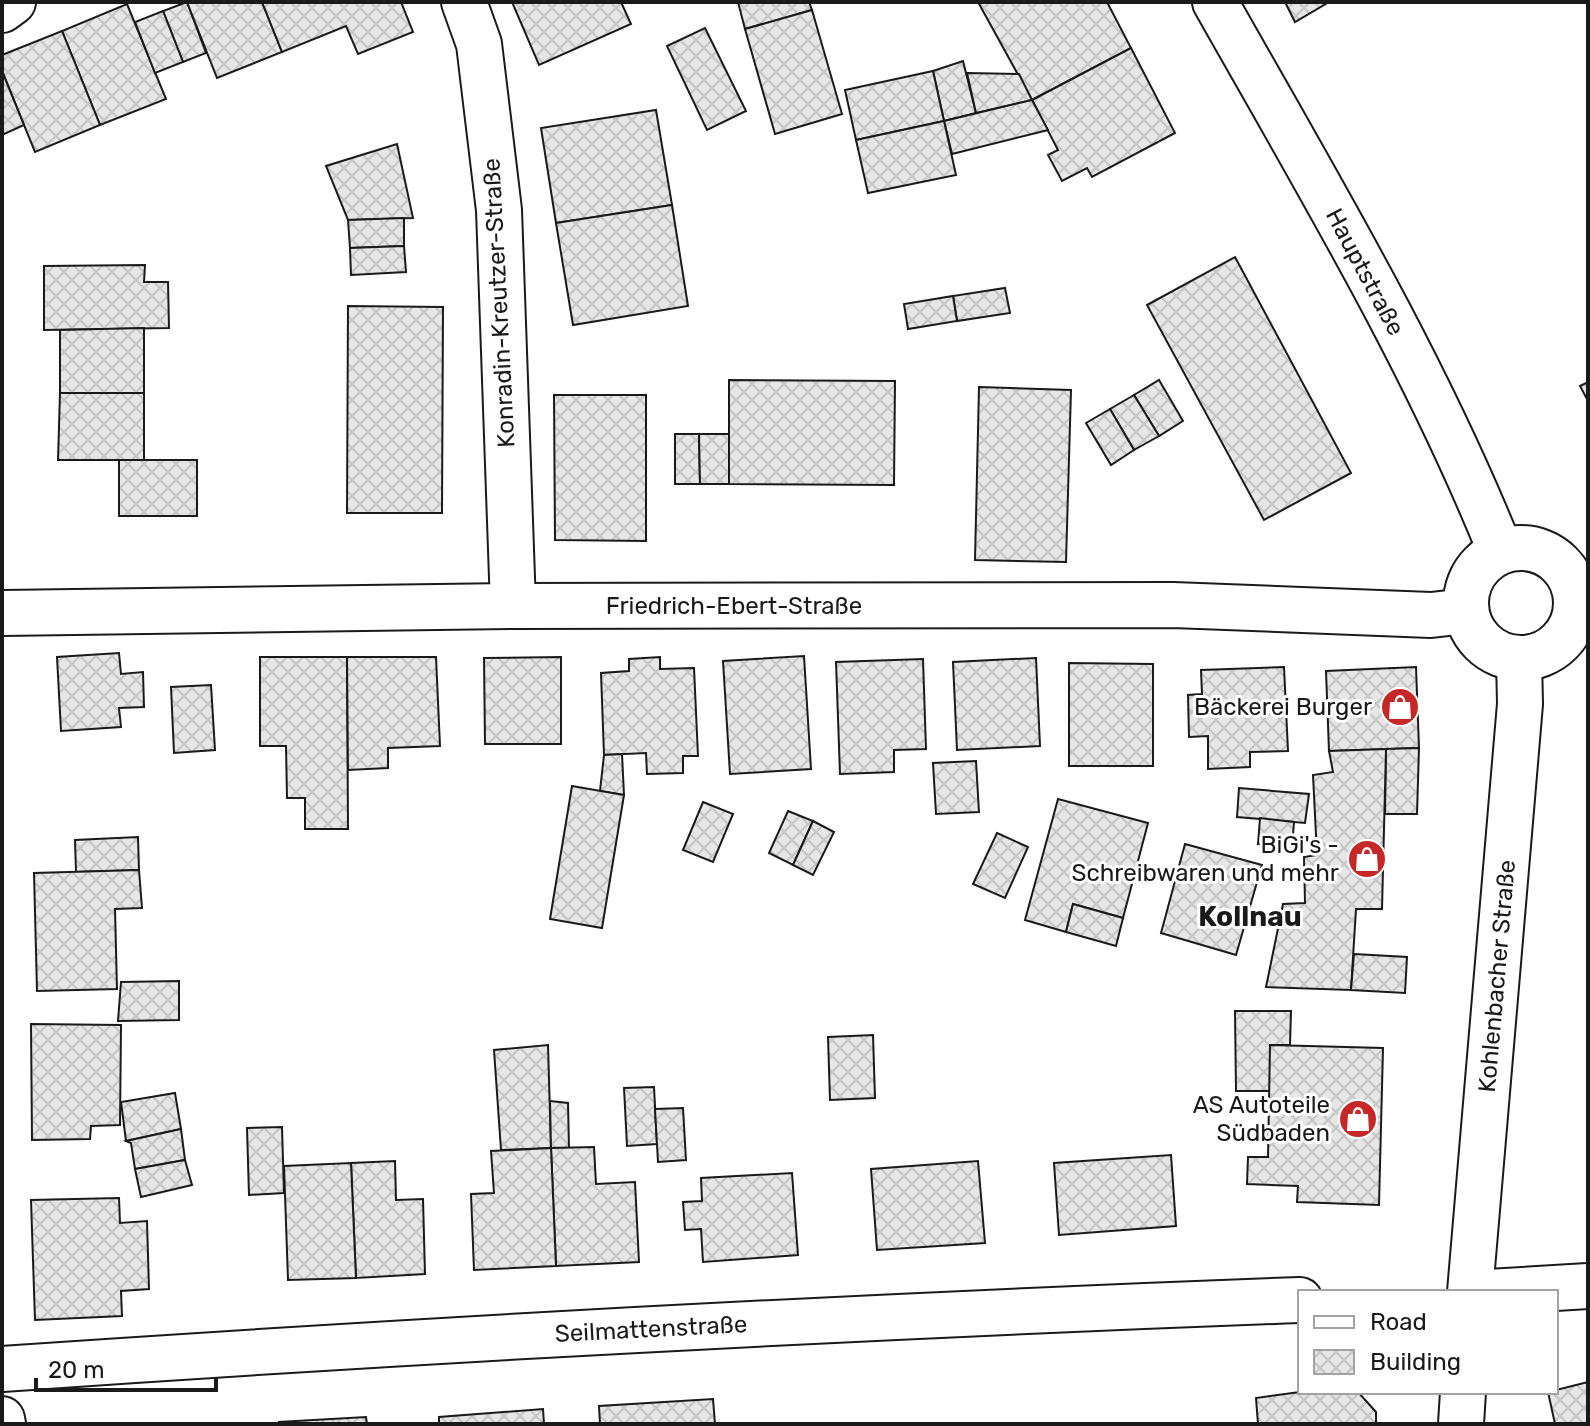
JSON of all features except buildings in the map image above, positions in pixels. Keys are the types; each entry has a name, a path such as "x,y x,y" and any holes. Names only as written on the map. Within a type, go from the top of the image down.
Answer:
{"street":[{"path":"2,10 13,2"},
{"name":"Konradin-Kreutzer-Straße","path":"464,2 479,44 499,210 513,606"},
{"name":"Hauptstraße","path":"1215,2 1380,296 1480,501 1500,550"},
{"path":"1531,547 1558,560 1575,586 1582,618 1564,639 1544,654 1519,659 1499,654 1481,642 1469,625 1466,611 1468,582 1481,563 1500,550 1531,547"},
{"name":"Friedrich-Ebert-Straße","path":"2,613 513,606 1173,605 1431,615 1466,611"},
{"name":"Kohlenbacher Straße","path":"1470,1290 1520,704 1519,659"},
{"path":"1521,1290 1588,1286"},
{"name":"Seilmattenstraße","path":"2,1369 287,1349 935,1314 1298,1300"},
{"path":"1461,1424 1463,1394"}],"place":[{"name":"Bäckerei Burger","path":"1400,707"},
{"name":"BiGi's - Schreibwaren und mehr","path":"1367,859"},
{"name":"AS Autoteile Südbaden","path":"1358,1119"}],"district":[{"name":"Kollnau","path":"1250,916"}]}
